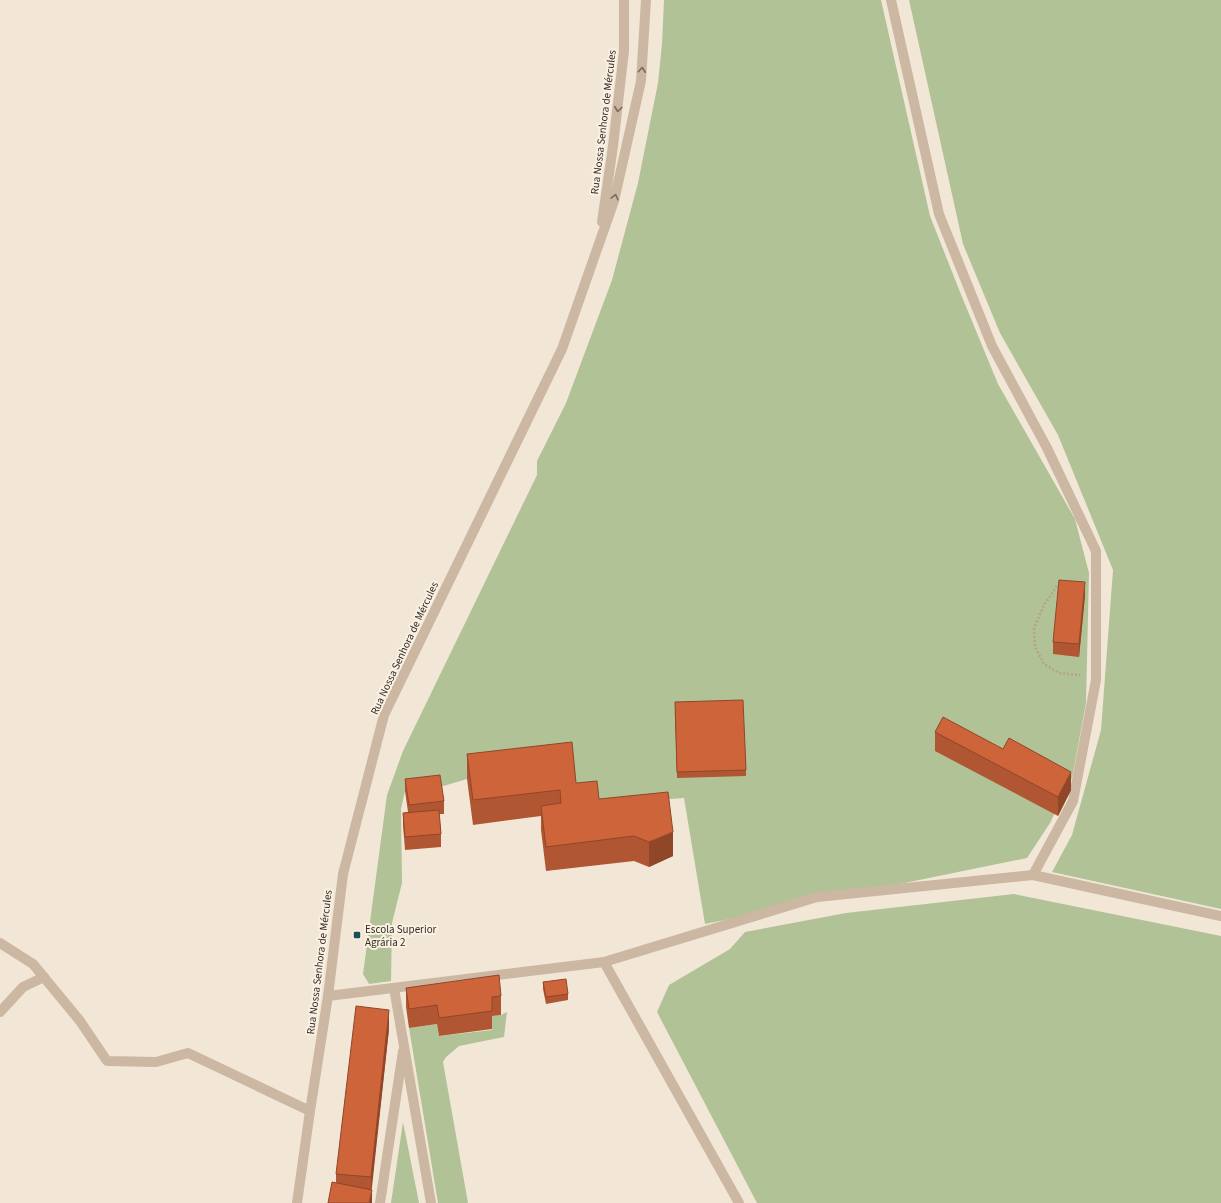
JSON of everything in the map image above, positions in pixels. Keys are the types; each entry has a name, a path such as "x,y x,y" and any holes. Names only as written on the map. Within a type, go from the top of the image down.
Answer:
{"street":[{"name":"Rua Nossa Senhora de Mércules","path":"598,247 613,146 624,52 624,0"},
{"name":"Rua Nossa Senhora de Mércules","path":"297,1203 328,996 343,874 384,715 562,349 614,201 641,81 646,0"},
{"path":"891,0 939,214 992,346 1047,448 1096,551 1096,680 1073,800 1033,876"},
{"path":"328,996 604,962 817,897 1033,876 1221,916"},
{"path":"0,943 33,964 80,1020 107,1061 156,1062 188,1053 310,1111"},
{"path":"604,962 739,1203"},
{"path":"0,1012 23,987 44,977"},
{"path":"394,988 431,1203"},
{"path":"380,1203 404,1042"}],"path":[{"path":"1063,586 1057,586 1044,605 1034,628 1035,647 1044,664 1059,673 1080,675 1096,673"}],"green space":[{"path":"664,0 881,0 930,216 998,384 1075,519 1089,573 1086,703 1072,778 1050,823 1027,858 705,924 684,798 605,804 467,779 440,787 405,791 401,809 402,883 392,923 391,981 369,984 363,974 387,795 403,751 537,475 537,461 566,403 612,280 638,183 658,83"},
{"path":"909,0 1221,0 1221,909 1052,872 1072,835 1101,730 1113,570 1058,435 1000,333 963,244"},
{"path":"1014,894 1221,936 1221,1203 757,1203 657,1012 669,985 730,949 745,932 846,913"},
{"path":"507,1012 504,1037 459,1046 446,1057 443,1062 468,1203 438,1203 409,1028 437,1024 439,1036 492,1030 492,1016 501,1015"},
{"path":"403,1122 419,1203 391,1203"}],"building":[{"path":"1059,580 1085,582 1079,644 1053,642"},
{"path":"743,700 746,770 677,772 675,702"},
{"path":"943,717 1003,749 1009,738 1071,772 1058,797 935,732"},
{"path":"572,742 576,783 597,781 599,799 668,792 673,832 649,842 634,836 546,847 541,806 561,803 560,790 473,800 467,754"},
{"path":"440,775 444,801 409,805 405,779"},
{"path":"439,810 441,834 405,837 403,813"},
{"path":"499,975 501,996 492,997 492,1011 439,1018 437,1005 409,1009 406,988"},
{"path":"566,979 568,994 546,997 543,982"},
{"path":"356,1006 389,1010 371,1177 336,1174"},
{"path":"332,1182 372,1190 369,1203 328,1203"}],"place":[{"name":"Escola Superior Agrária 2","path":"357,935"}]}
